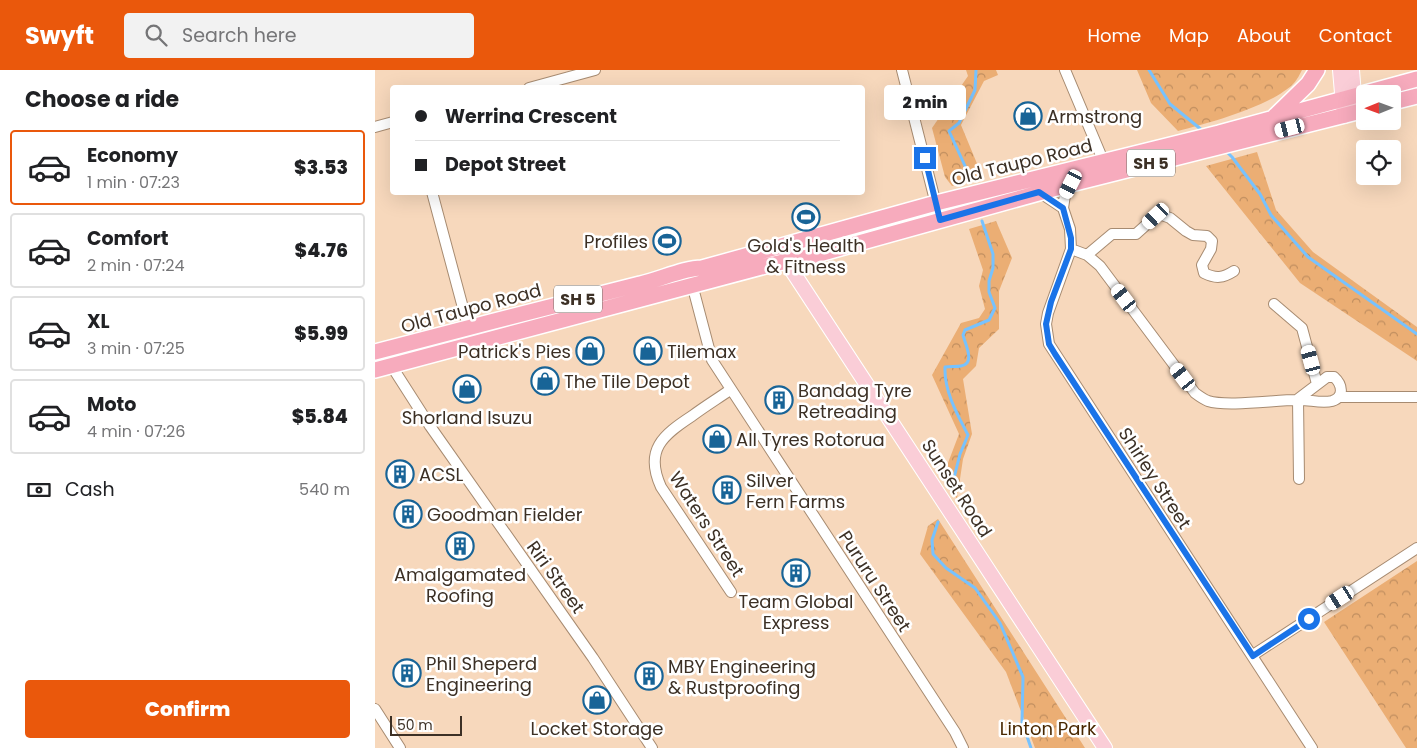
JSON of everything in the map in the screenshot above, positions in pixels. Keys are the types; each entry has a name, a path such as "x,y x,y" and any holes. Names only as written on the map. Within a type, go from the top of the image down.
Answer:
{"highway":[{"path":"1272,119 1308,84 1317,70"},
{"name":"Old Taupo Road","path":"1224,138 1272,119 1417,79"},
{"path":"1401,100 1417,96"},
{"name":"Old Taupo Road","path":"375,370 590,296 665,278 688,269 702,268 936,203 1103,168 1224,138 1355,112"},
{"name":"Old Taupo Road","path":"378,352 470,336 691,286 812,256 1071,184 1103,168"}],"main road":[{"path":"1340,70 1348,98 1355,112"},
{"path":"1348,98 1352,70"},
{"name":"Sunset Road","path":"784,246 791,269 1105,748"}],"street":[{"path":"540,85 595,70"},
{"path":"902,70 940,220"},
{"path":"1065,70 1100,153 1103,168"},
{"path":"375,127 390,123"},
{"path":"1039,192 1063,208 1065,194 1071,184"},
{"path":"433,195 470,336"},
{"name":"Shirley Street","path":"1063,208 1070,229 1071,249 1046,324 1049,344 1312,748"},
{"path":"1087,256 1112,234 1136,234 1156,216 1162,215 1170,218 1193,235 1207,236 1212,241 1211,249 1202,265 1204,274 1214,278 1226,276 1234,271"},
{"path":"1071,249 1087,256 1100,266 1195,393 1200,397 1213,402 1225,403 1298,400 1332,401 1339,397 1417,397"},
{"name":"Pururu Street","path":"688,269 712,360 955,732 963,748"},
{"path":"1274,304 1302,328 1317,384"},
{"name":"Riri Street","path":"378,352 390,366 429,426 599,666 653,748"},
{"path":"1298,400 1327,377 1334,377 1339,382 1342,391 1339,397"},
{"name":"Waters Street","path":"730,390 670,430 659,442 654,463 661,487 731,592"},
{"path":"1298,400 1299,478"},
{"path":"1253,656 1417,548"},
{"path":"375,709 400,748"}],"green space":[{"path":"966,70 996,70 998,75 984,81 961,125 983,178 952,186 945,177 932,128 968,76"},
{"path":"1137,70 1302,70 1294,83 1271,99 1239,113 1178,131 1151,103"},
{"path":"1257,152 1276,210 1313,252 1417,327 1417,361 1300,283 1206,166"},
{"path":"996,221 1012,258 999,291 999,329 979,348 976,366 963,379 972,434 963,459 957,499 943,476 959,434 932,375 961,323 979,318 985,309 979,286 983,270 969,229"},
{"name":"Linton Park","path":"938,519 1085,748 1035,748 1006,672 920,554 928,526"},
{"path":"1417,561 1417,748 1406,748 1324,622"}],"waterway":[{"path":"971,179 949,131 959,123 975,90 976,70"},
{"path":"1149,70 1170,104 1203,131"},
{"path":"1225,150 1260,194 1271,215 1308,257 1417,334"},
{"path":"952,486 960,454 968,435 949,394 945,367 961,366 968,362 969,358 963,335 965,330 989,320 995,308 989,292 993,254 982,221"},
{"path":"938,522 932,540 933,554 946,568 975,588 1000,623 1023,677 1022,722 1031,748"}],"place":[{"name":"Armstrong","path":"1028,116"},
{"name":"Gold's Health & Fitness","path":"806,217"},
{"name":"Profiles","path":"667,241"},
{"name":"Patrick's Pies","path":"590,351"},
{"name":"Tilemax","path":"648,351"},
{"name":"The Tile Depot","path":"545,381"},
{"name":"Shorland Isuzu","path":"467,389"},
{"name":"Bandag Tyre Retreading","path":"779,400"},
{"name":"All Tyres Rotorua","path":"717,439"},
{"name":"ACSL","path":"400,474"},
{"name":"Silver Fern Farms","path":"727,490"},
{"name":"Goodman Fielder","path":"408,514"},
{"name":"Amalgamated Roofing","path":"460,546"},
{"name":"Team Global Express","path":"796,573"},
{"name":"Phil Sheperd Engineering","path":"407,673"},
{"name":"MBY Engineering & Rustproofing","path":"649,676"},
{"name":"Locket Storage","path":"597,700"}],"route":[{"path":"925,158 940,220 1039,192 1063,208 1070,229 1071,249 1051,302 1046,324 1049,344 1253,656 1309,619"}]}
